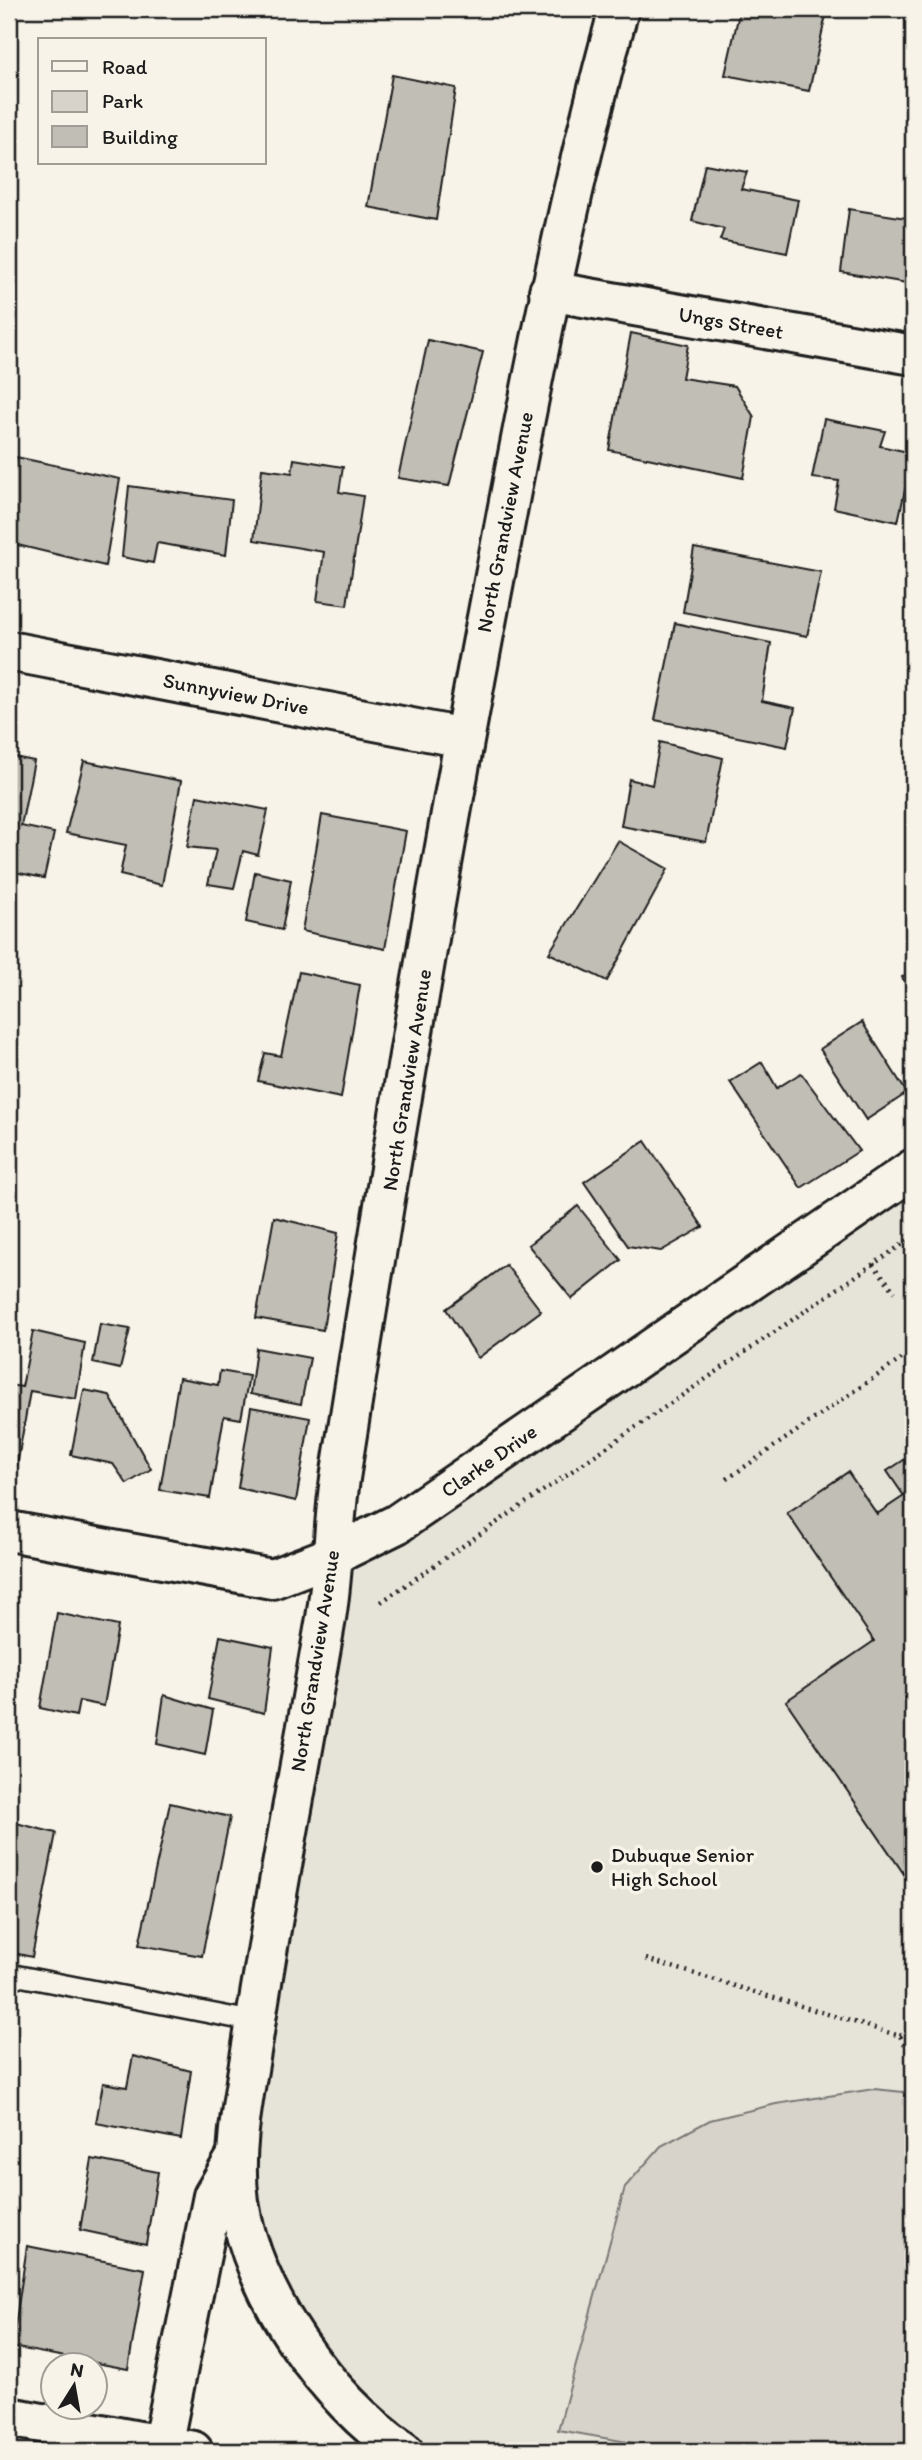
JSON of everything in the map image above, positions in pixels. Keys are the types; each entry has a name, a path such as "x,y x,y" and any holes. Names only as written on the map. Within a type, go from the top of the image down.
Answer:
{"street":[{"name":"North Grandview Avenue","path":"403,2451 385,2439 307,2358 267,2291 240,2210 235,2159 327,1614 340,1482 464,738 549,291 584,136 619,9"},
{"name":"Ungs Street","path":"549,291 913,355"},
{"name":"Sunnyview Drive","path":"9,651 464,738"},
{"name":"Clarke Drive","path":"9,1531 272,1579 332,1556 397,1524 913,1169"},
{"name":"North Grandview Avenue","path":"172,2449 213,2196 235,2159"},
{"path":"9,2417 172,2449"}],"lane":[{"path":"9,1974 256,2022"}],"path":[{"path":"381,1602 913,1237"},
{"path":"873,1264 895,1292"},
{"path":"727,1479 913,1351"},
{"path":"646,1959 900,2036 913,2060"},
{"path":"900,2036 913,2028"}],"shaded area":[{"name":"Dubuque Senior High School","path":"913,1168 913,2451 403,2451 307,2358 235,2159 325,1575"}],"green space":[{"path":"874,2089 913,2093 913,2451 679,2451 558,2430 625,2187 661,2146 710,2120 776,2104"}],"building":[{"path":"740,9 799,9 826,15 809,91 725,75"},
{"path":"392,75 456,88 436,220 368,207"},
{"path":"705,164 747,172 741,189 798,200 787,253 720,240 724,229 692,221"},
{"path":"849,209 913,219 913,284 841,272"},
{"path":"631,333 688,345 682,378 735,386 754,417 743,478 609,450"},
{"path":"428,340 483,352 449,486 398,478"},
{"path":"824,419 885,431 880,446 913,453 898,522 834,508 839,481 812,478"},
{"path":"16,457 120,479 105,566 9,543 9,487"},
{"path":"294,459 343,467 339,492 363,496 347,605 317,601 324,552 254,540 262,469 292,473"},
{"path":"129,486 232,500 226,555 157,543 153,563 122,557"},
{"path":"694,548 821,572 807,636 683,612"},
{"path":"675,623 771,643 762,701 795,708 787,747 655,720"},
{"path":"660,742 723,758 706,842 621,826 629,779 652,785"},
{"path":"9,756 34,761 21,826 54,833 44,878 9,871"},
{"path":"84,761 181,781 162,885 120,875 126,845 66,833"},
{"path":"197,796 268,810 258,855 243,851 234,888 208,884 216,850 187,847"},
{"path":"322,815 406,831 385,949 302,931"},
{"path":"618,841 668,869 607,981 549,953"},
{"path":"255,872 291,880 282,930 246,922"},
{"path":"913,970 913,996 902,977"},
{"path":"299,972 360,985 341,1098 258,1081 265,1053 281,1056"},
{"path":"913,1014 913,1031 905,1020"},
{"path":"862,1022 907,1093 866,1120 820,1049"},
{"path":"762,1062 777,1088 801,1073 859,1151 801,1188 730,1082"},
{"path":"645,1141 703,1227 661,1251 628,1246 584,1182"},
{"path":"578,1206 621,1260 572,1299 528,1245"},
{"path":"274,1217 338,1233 323,1330 256,1318"},
{"path":"506,1265 541,1311 478,1358 446,1309"},
{"path":"100,1324 130,1329 120,1369 93,1363"},
{"path":"33,1331 85,1343 76,1399 30,1391 17,1466 9,1465 9,1385 22,1387"},
{"path":"256,1348 310,1358 301,1404 250,1394"},
{"path":"220,1371 249,1376 241,1419 224,1416 210,1498 160,1490 179,1378 218,1385"},
{"path":"84,1390 109,1395 151,1469 127,1484 113,1464 71,1455"},
{"path":"251,1407 310,1418 296,1501 238,1488"},
{"path":"913,1454 913,1868 904,1874 786,1701 874,1641 787,1513 848,1472 877,1514 904,1496 887,1471"},
{"path":"57,1613 118,1626 104,1706 79,1701 76,1716 40,1708"},
{"path":"220,1636 273,1647 264,1713 208,1699"},
{"path":"164,1695 213,1710 205,1755 157,1744"},
{"path":"170,1803 230,1817 202,1956 139,1945"},
{"path":"12,1822 56,1833 32,1957 9,1952 9,1839"},
{"path":"133,2056 191,2071 181,2139 96,2123 103,2083 127,2087"},
{"path":"92,2159 158,2172 146,2244 80,2230"},
{"path":"27,2246 145,2269 128,2369 108,2365 108,2352 38,2352 12,2347"}],"place":[{"name":"Dubuque Senior High School","path":"597,1867"}]}
